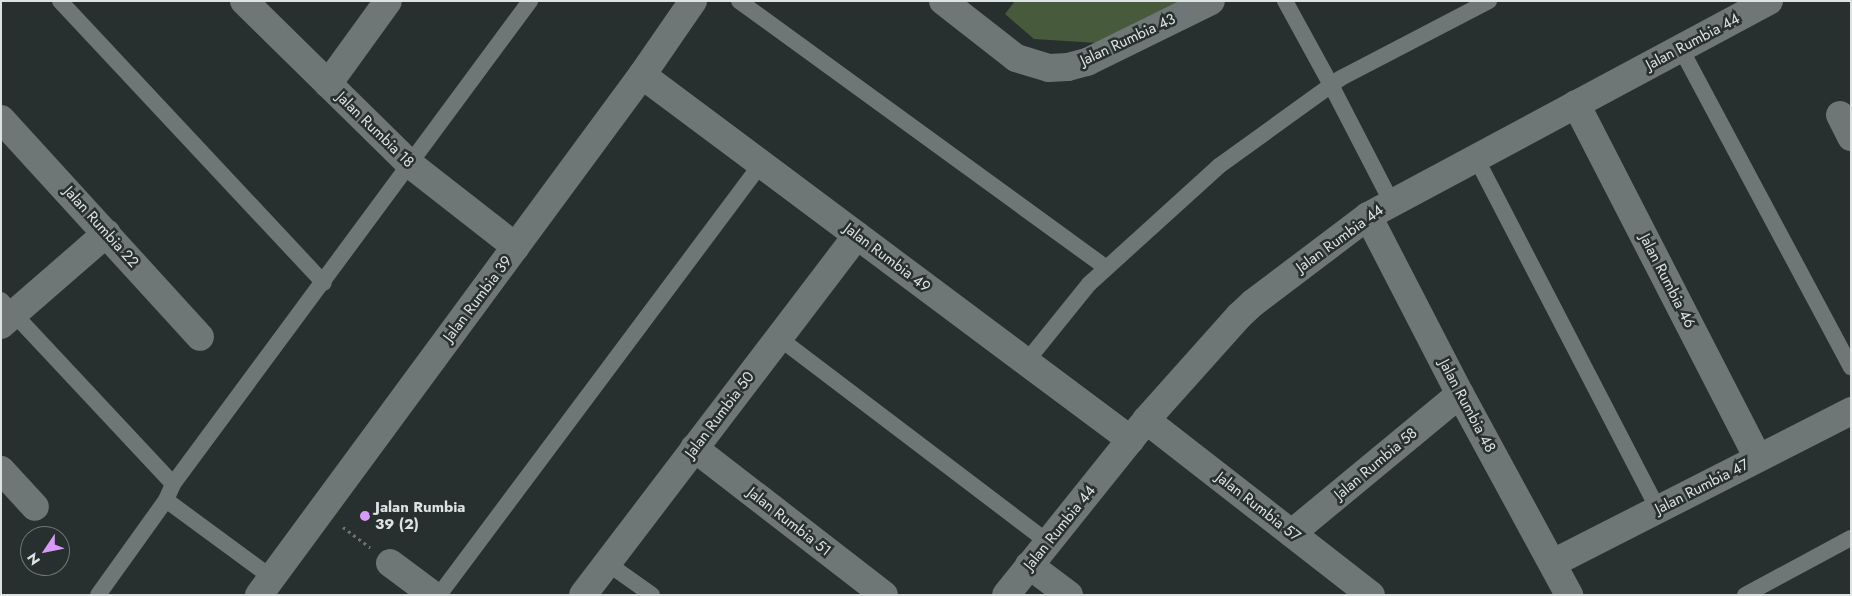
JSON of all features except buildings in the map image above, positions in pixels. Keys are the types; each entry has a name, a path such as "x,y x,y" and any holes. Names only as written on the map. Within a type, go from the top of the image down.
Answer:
{"street":[{"name":"Jalan Rumbia 18","path":"244,1 411,165 516,247"},
{"path":"328,84 388,1"},
{"name":"Jalan Rumbia 39","path":"266,586 320,510 642,75 693,1"},
{"name":"Jalan Rumbia 43","path":"943,1 1016,58 1049,68 1068,67 1087,62 1211,1"},
{"name":"Jalan Rumbia 44","path":"1006,595 1138,430 1238,316 1368,216 1769,1"},
{"name":"Jalan Rumbia 49","path":"642,75 1026,362 1138,430"},
{"name":"Jalan Rumbia 46","path":"1576,104 1758,458"},
{"name":"Jalan Rumbia 22","path":"1,119 200,337"},
{"name":"Jalan Rumbia 48","path":"1368,216 1460,394 1569,595"},
{"path":"6,313 107,233"},
{"name":"Jalan Rumbia 50","path":"583,595 857,235"},
{"name":"Jalan Rumbia 58","path":"1292,533 1460,394"},
{"name":"Jalan Rumbia 47","path":"1553,563 1851,411"},
{"name":"Jalan Rumbia 57","path":"1138,430 1292,533 1371,595"},
{"name":"Jalan Rumbia 51","path":"694,448 884,595"},
{"path":"1,470 35,507"},
{"path":"390,563 433,595"},
{"path":"1029,564 1069,595"}],"lane":[{"path":"60,1 324,283"},
{"path":"98,595 166,500 173,484 324,283 530,1"},
{"path":"739,1 1106,268"},
{"path":"1285,1 1392,203"},
{"path":"1026,362 1089,284 1219,166 1341,78 1489,1"},
{"path":"1680,49 1851,367"},
{"path":"1476,158 1658,509"},
{"path":"439,595 761,164"},
{"path":"6,313 173,484"},
{"path":"779,338 1048,542"},
{"path":"166,500 266,586"},
{"path":"1745,595 1851,538"},
{"path":"607,563 652,595"}],"path":[{"path":"320,510 390,563"}],"green space":[{"path":"1015,1 1181,1 1098,43 1034,39 1005,14"}],"place":[{"name":"Jalan Rumbia 39 (2)","path":"365,516"}]}
